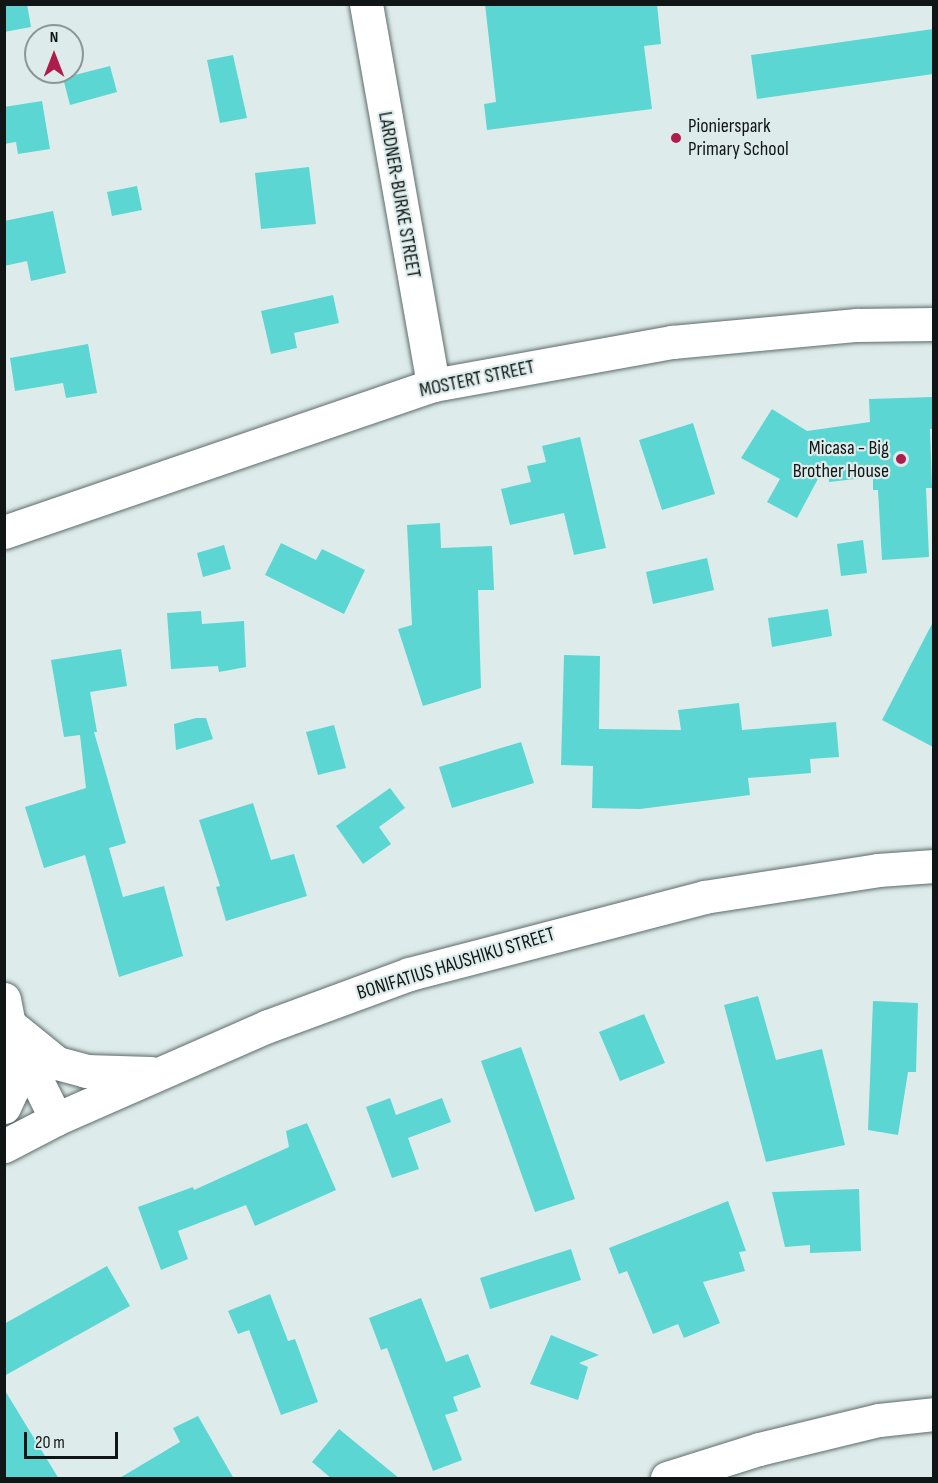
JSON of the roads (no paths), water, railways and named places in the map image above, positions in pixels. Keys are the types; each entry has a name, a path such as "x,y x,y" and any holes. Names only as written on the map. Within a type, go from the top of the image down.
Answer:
{"street":[{"name":"LARDNER-BURKE STREET","path":"366,4 433,385"},
{"name":"MOSTERT STREET","path":"4,532 433,385 672,342 846,326 933,324"},
{"name":"BONIFATIUS HAUSHIKU STREET","path":"4,1146 56,1119 268,1026 408,974 578,927 704,897 878,870 933,866"},
{"path":"7,1012 57,1064 86,1071 160,1073"},
{"path":"4,1107 12,1090 7,1012"},
{"path":"7,1012 56,1119"},
{"path":"667,1479 759,1449 868,1423 933,1414"}],"place":[{"name":"Pionierspark Primary School","path":"676,138"},
{"name":"Micasa - Big Brother House","path":"901,459"}]}
